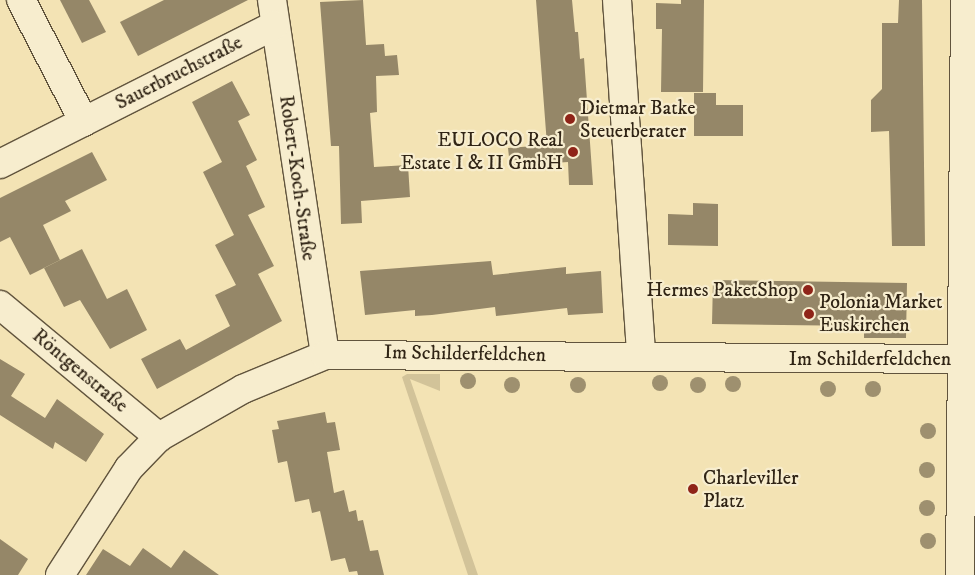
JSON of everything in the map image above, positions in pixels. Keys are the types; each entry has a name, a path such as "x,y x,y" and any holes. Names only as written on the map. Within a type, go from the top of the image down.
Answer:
{"street":[{"path":"21,0 84,122"},
{"path":"617,0 640,356"},
{"path":"960,575 961,359 969,248 966,0"},
{"name":"Sauerbruchstraße","path":"0,164 84,122 274,13"},
{"name":"Robert-Koch-Straße","path":"274,13 325,355"},
{"name":"Röntgenstraße","path":"0,305 158,437"},
{"name":"Im Schilderfeldchen","path":"60,575 129,468 158,437 252,385 325,355 961,359"}],"shaded area":[{"path":"407,374 440,374 440,391 410,379 478,575 468,575 402,377"}],"building":[{"path":"60,0 89,0 106,32 82,43"},
{"path":"164,0 248,0 138,56 120,22"},
{"path":"363,0 366,45 384,44 385,56 397,55 399,75 376,76 377,112 370,113 374,167 408,165 410,197 361,201 362,223 341,224 339,146 331,146 320,2"},
{"path":"536,0 572,0 575,32 578,32 580,59 584,58 593,185 569,185 568,162 510,166 508,148 547,145"},
{"path":"681,0 704,0 703,92 661,92 662,29 656,29 656,3 681,4"},
{"path":"899,0 922,0 925,246 892,246 889,131 871,132 871,100 882,89 882,23 898,23"},
{"path":"232,81 250,115 238,121 257,160 246,166 265,207 248,215 274,266 258,274 282,321 157,389 141,359 180,339 186,350 230,326 215,295 236,285 215,245 234,235 203,172 222,162 192,102"},
{"path":"694,93 716,93 716,105 743,105 743,136 694,136"},
{"path":"92,152 107,180 65,201 71,211 43,225 60,260 30,275 10,237 0,242 0,198"},
{"path":"693,203 718,204 718,246 668,245 668,214 693,215"},
{"path":"82,249 107,299 127,289 147,330 110,349 80,300 64,307 44,268"},
{"path":"491,261 493,275 566,267 566,274 601,271 603,313 568,315 567,308 496,316 495,307 432,315 415,316 415,310 365,315 360,271"},
{"path":"713,280 907,283 906,338 864,338 864,326 712,324"},
{"path":"0,359 25,374 11,396 45,418 57,399 104,434 86,462 55,442 53,449 0,415"},
{"path":"325,412 327,423 335,422 340,450 327,452 334,493 344,490 349,512 356,510 358,521 363,520 370,551 378,550 384,575 358,575 357,571 349,572 345,558 331,561 320,511 312,513 309,499 295,502 287,461 278,463 272,430 279,429 277,421"},
{"path":"0,539 28,559 18,575 0,575"},
{"path":"143,548 171,568 184,550 219,575 86,575 103,549 130,566"}],"place":[{"name":"Dietmar Batke Steuerberater","path":"570,119"},
{"name":"EULOCO Real Estate I & II GmbH","path":"573,152"},
{"name":"Hermes PaketShop","path":"808,290"},
{"name":"Polonia Market Euskirchen","path":"809,314"},
{"name":"Charleviller Platz","path":"693,489"}]}
